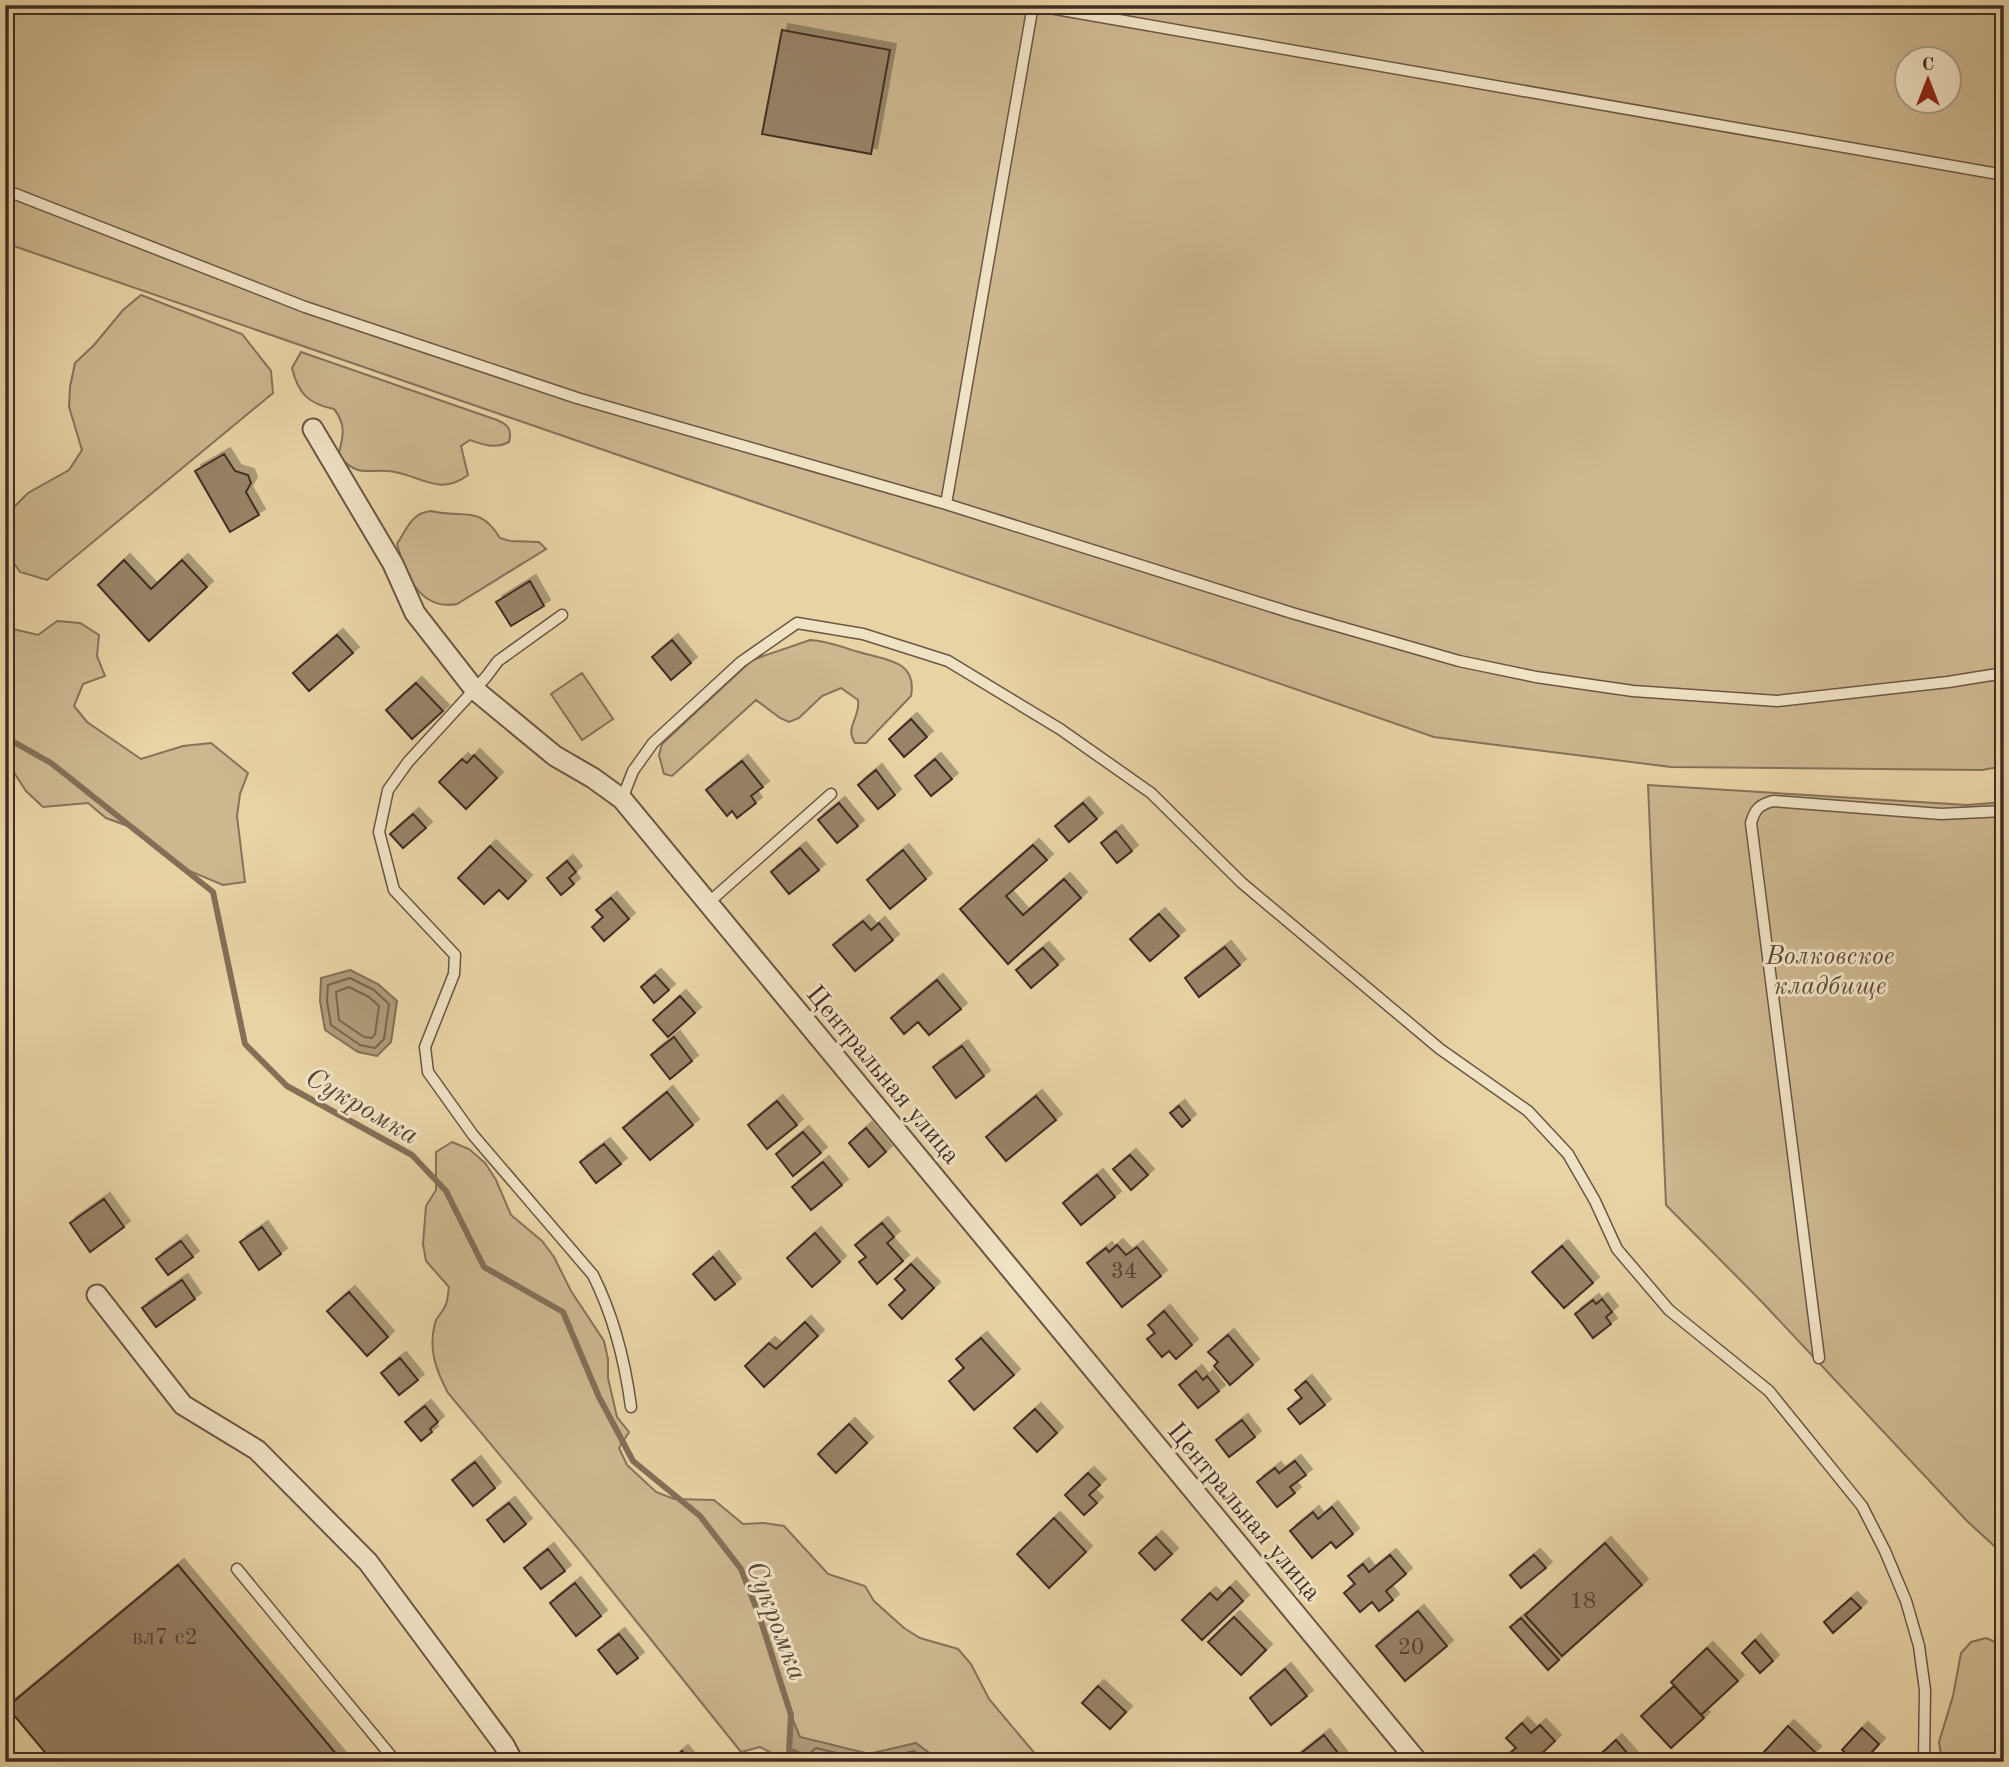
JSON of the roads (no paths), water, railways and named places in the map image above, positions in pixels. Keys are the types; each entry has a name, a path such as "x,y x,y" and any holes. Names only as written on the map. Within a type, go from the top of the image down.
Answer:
{"street":[{"name":"Центральная улица","path":"313,429 393,564 415,613 475,690 555,756 593,778 622,800 1418,1762"},
{"path":"97,1296 183,1405 257,1450 368,1562 504,1745 513,1762"}],"lane":[{"path":"946,504 1033,5 2004,175"},
{"path":"5,190 318,312 577,398 946,504 1292,613 1459,661 1536,677 1633,691 1777,701 2004,673"},
{"path":"562,615 498,661 475,690 408,762 388,790 379,831 394,890 455,955 454,974 425,1048 428,1072 473,1135 593,1275 605,1298 625,1362 631,1407"},
{"path":"622,800 633,771 653,743 741,662 797,623 863,634 948,661 1060,729 1151,793 1242,883 1440,1049 1528,1111 1568,1154 1595,1201 1617,1249 1668,1310 1769,1391 1854,1496 1885,1551 1906,1601 1919,1646 1925,1690 1924,1762"},
{"path":"708,903 831,794"},
{"path":"1819,1358 1751,823 1755,810 1762,804 1773,801 1941,814 2004,811"},
{"path":"237,1569 396,1762"}],"water":[{"path":"350,970 378,984 397,1001 391,1042 377,1056 358,1052 325,1030 320,1001 321,978"},
{"path":"791,1715 800,1737 869,1754 916,1743 941,1762 840,1762 837,1759 809,1759 789,1750"}],"waterway":[{"name":"Сукромка","path":"5,737 51,763 213,892 245,1044 287,1086 412,1155 446,1191 484,1267 563,1312 599,1397 633,1461 700,1516 741,1569 759,1615 791,1715 789,1750 809,1759 845,1760"}],"park label":[{"name":"Волковское кладбище","path":"1830,970"}]}
